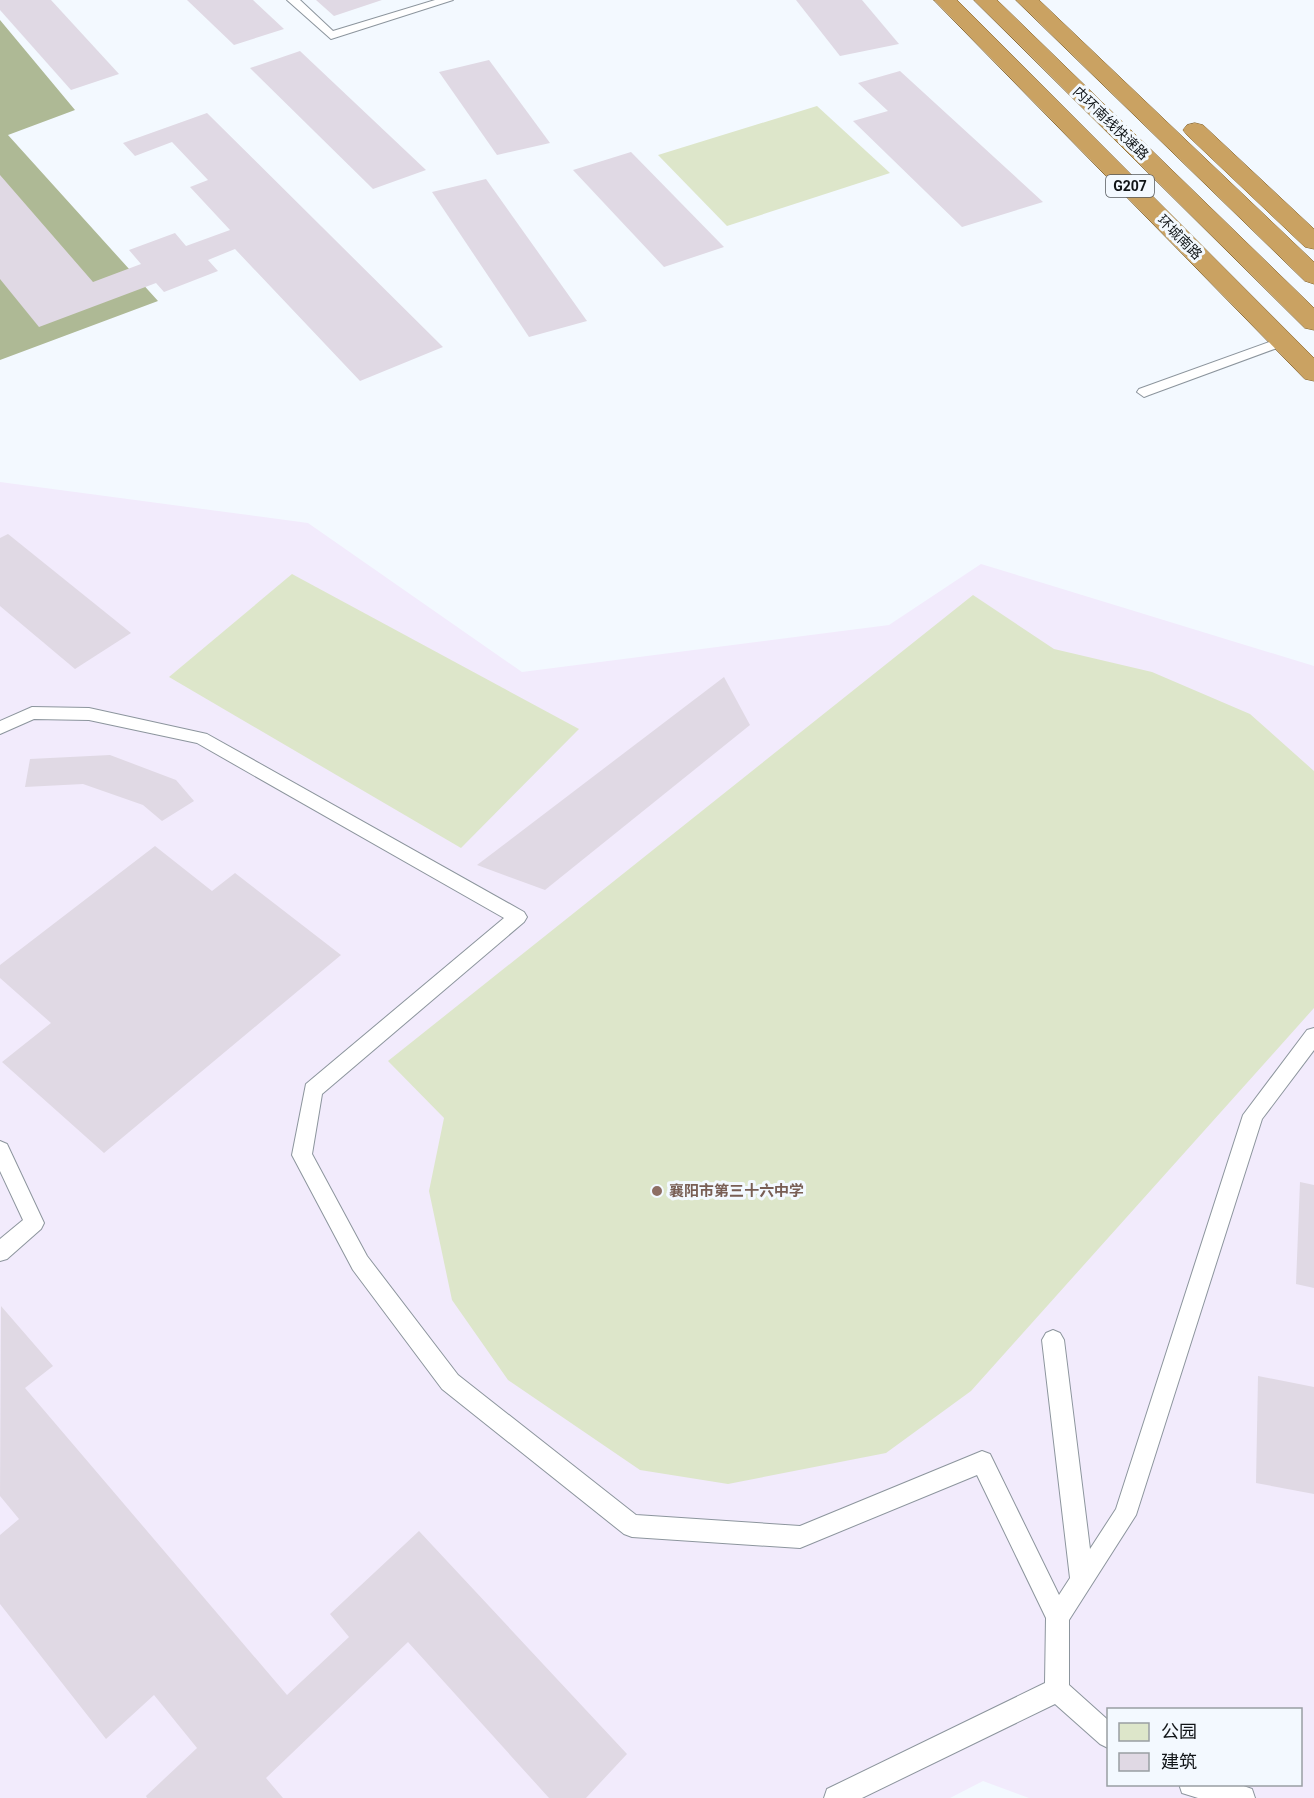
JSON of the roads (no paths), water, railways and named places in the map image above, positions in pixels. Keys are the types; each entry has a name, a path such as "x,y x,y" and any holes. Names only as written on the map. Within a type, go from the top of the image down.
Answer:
{"highway":[{"name":"环城南路","path":"945,0 1314,373"},
{"name":"内环南线快速路","path":"985,0 1314,322"},
{"name":"内环南线快速路","path":"1027,0 1314,276"},
{"path":"1056,0 1314,242"}],"lane":[{"path":"293,0 330,35 447,0"},
{"path":"1144,392 1283,341"},
{"path":"0,728 32,713 89,714 201,738 518,917 313,1090 302,1155 360,1263 450,1382 632,1526 800,1537 982,1462 1058,1617 1057,1690 1107,1735"},
{"path":"1058,1617 1125,1515 1253,1115 1314,1036"},
{"path":"0,1150 34,1223 0,1252"},
{"path":"1053,1340 1082,1579"},
{"path":"836,1798 1057,1690"},
{"path":"1195,1786 1243,1798"}],"place":[{"name":"襄阳市第三十六中学","path":"657,1191"}]}
